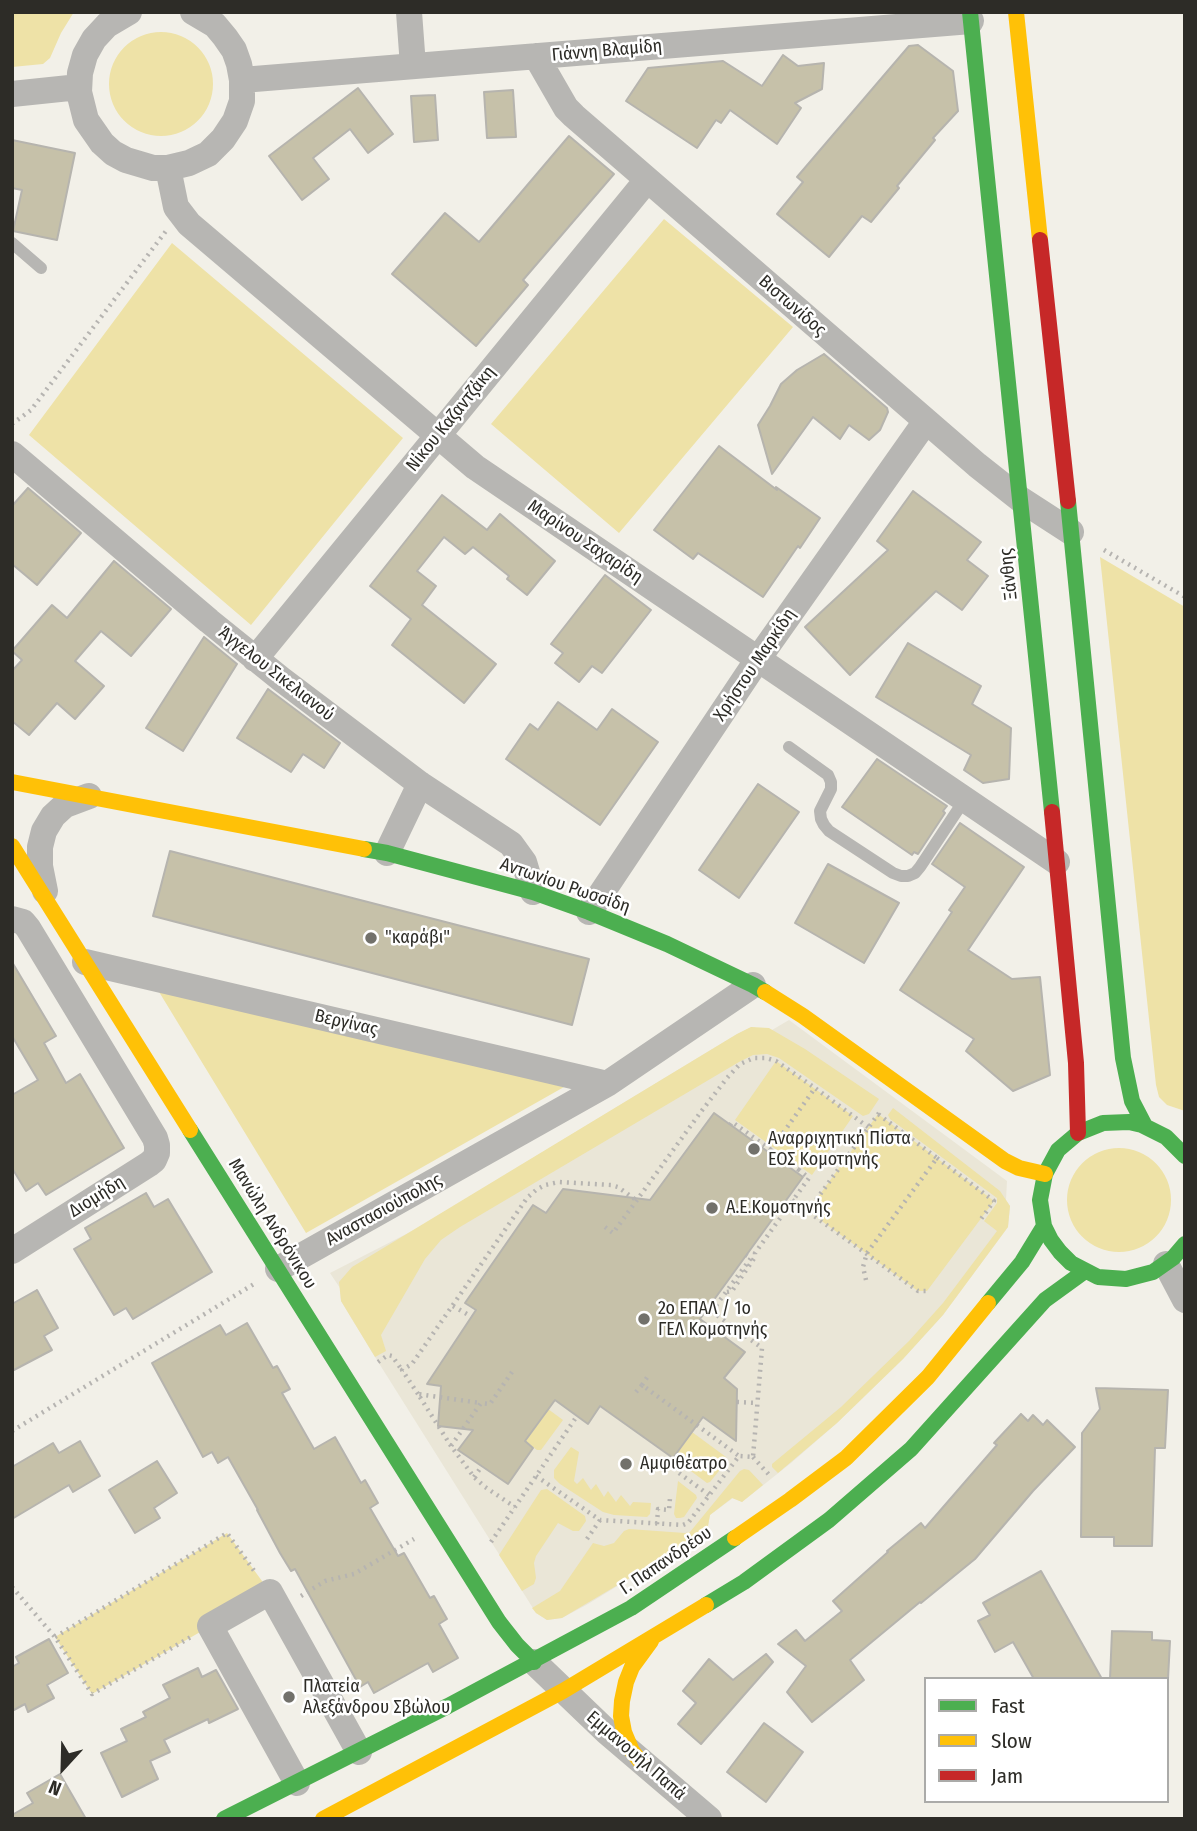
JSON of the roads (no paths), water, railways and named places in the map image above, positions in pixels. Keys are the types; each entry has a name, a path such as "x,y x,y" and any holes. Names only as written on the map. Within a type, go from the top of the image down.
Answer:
{"main road":[{"path":"1016,12 1072,532 1123,1058 1132,1101 1146,1126"},
{"name":"Ξάνθης","path":"970,17 1057,862 1076,1063 1078,1133"},
{"name":"Αντωνίου Ρωσσίδη","path":"12,782 387,853 533,892 589,912 667,944 753,985 803,1016 1005,1161 1019,1168 1045,1174"},
{"name":"Μανώλη Ανδρόνικου","path":"12,846 499,1622 534,1662"},
{"path":"1179,1254 1153,1272 1126,1279 1098,1276 1085,1271 1071,1263 1051,1240 1044,1226 1040,1200 1045,1174 1058,1150 1078,1133 1102,1123 1116,1121 1146,1126 1166,1137 1185,1156"},
{"name":"Γ. Παπανδρέου","path":"224,1819 534,1662 631,1608 790,1500 846,1458 928,1377 1022,1262 1044,1226"},
{"path":"323,1819 563,1691 744,1582 829,1520 911,1450 1045,1300 1085,1271"},
{"path":"640,1761 632,1751 624,1732 622,1701 632,1667 654,1638"}],"street":[{"path":"129,12 107,25 94,39 85,55 79,87 86,120 102,143 125,160 153,168 168,168 188,163 208,154 223,139 235,121 242,101 242,80 234,50 215,25 193,12"},
{"path":"409,12 413,66"},
{"name":"Γιάννη Βλαμίδη","path":"242,80 970,17"},
{"name":"Βιστωνίδος","path":"536,56 574,116 977,465 1020,499 1072,532"},
{"path":"12,94 79,87"},
{"name":"Μαρίνου Σαχαρίδη","path":"168,168 179,213 189,225 475,467 1057,862"},
{"name":"Νίκου Καζαντζάκη","path":"255,659 647,180"},
{"name":"Χρήστου Μαρκίδη","path":"589,912 758,659 926,421"},
{"name":"Άγγελου Σικελιανού","path":"12,454 255,659 420,784 511,844 524,862 533,892"},
{"path":"387,853 420,784"},
{"path":"46,900 40,866 40,847 44,831 53,816 65,805 89,796"},
{"path":"22,927 97,1041 124,1024"},
{"name":"Βεργίνας","path":"85,962 607,1084"},
{"name":"Αναστασιούπολης","path":"278,1269 607,1084 753,985"},
{"name":"Διομήδη","path":"12,1251 154,1160 157,1153 157,1145 150,1130 97,1041"},
{"path":"1179,1254 1185,1300"},
{"path":"297,1783 210,1626 275,1601 359,1752"},
{"name":"Εμμανουήλ Παπά","path":"534,1662 640,1761 709,1819"}],"lane":[{"path":"12,243 41,268"},
{"path":"789,747 828,775 831,789 820,811 829,831 901,876 915,873 920,867 965,799"}],"place":[{"name":"\"καράβι\"","path":"371,938"},
{"name":"Αναρριχητική Πίστα ΕΟΣ Κομοτηνής","path":"754,1149"},
{"name":"Α.Ε.Κομοτηνής","path":"712,1208"},
{"name":"2ο ΕΠΑΛ / 1ο ΓΕΛ Κομοτηνής","path":"644,1319"},
{"name":"Αμφιθέατρο","path":"626,1464"},
{"name":"Πλατεία Αλεξάνδρου Σβώλου","path":"289,1697"}]}
